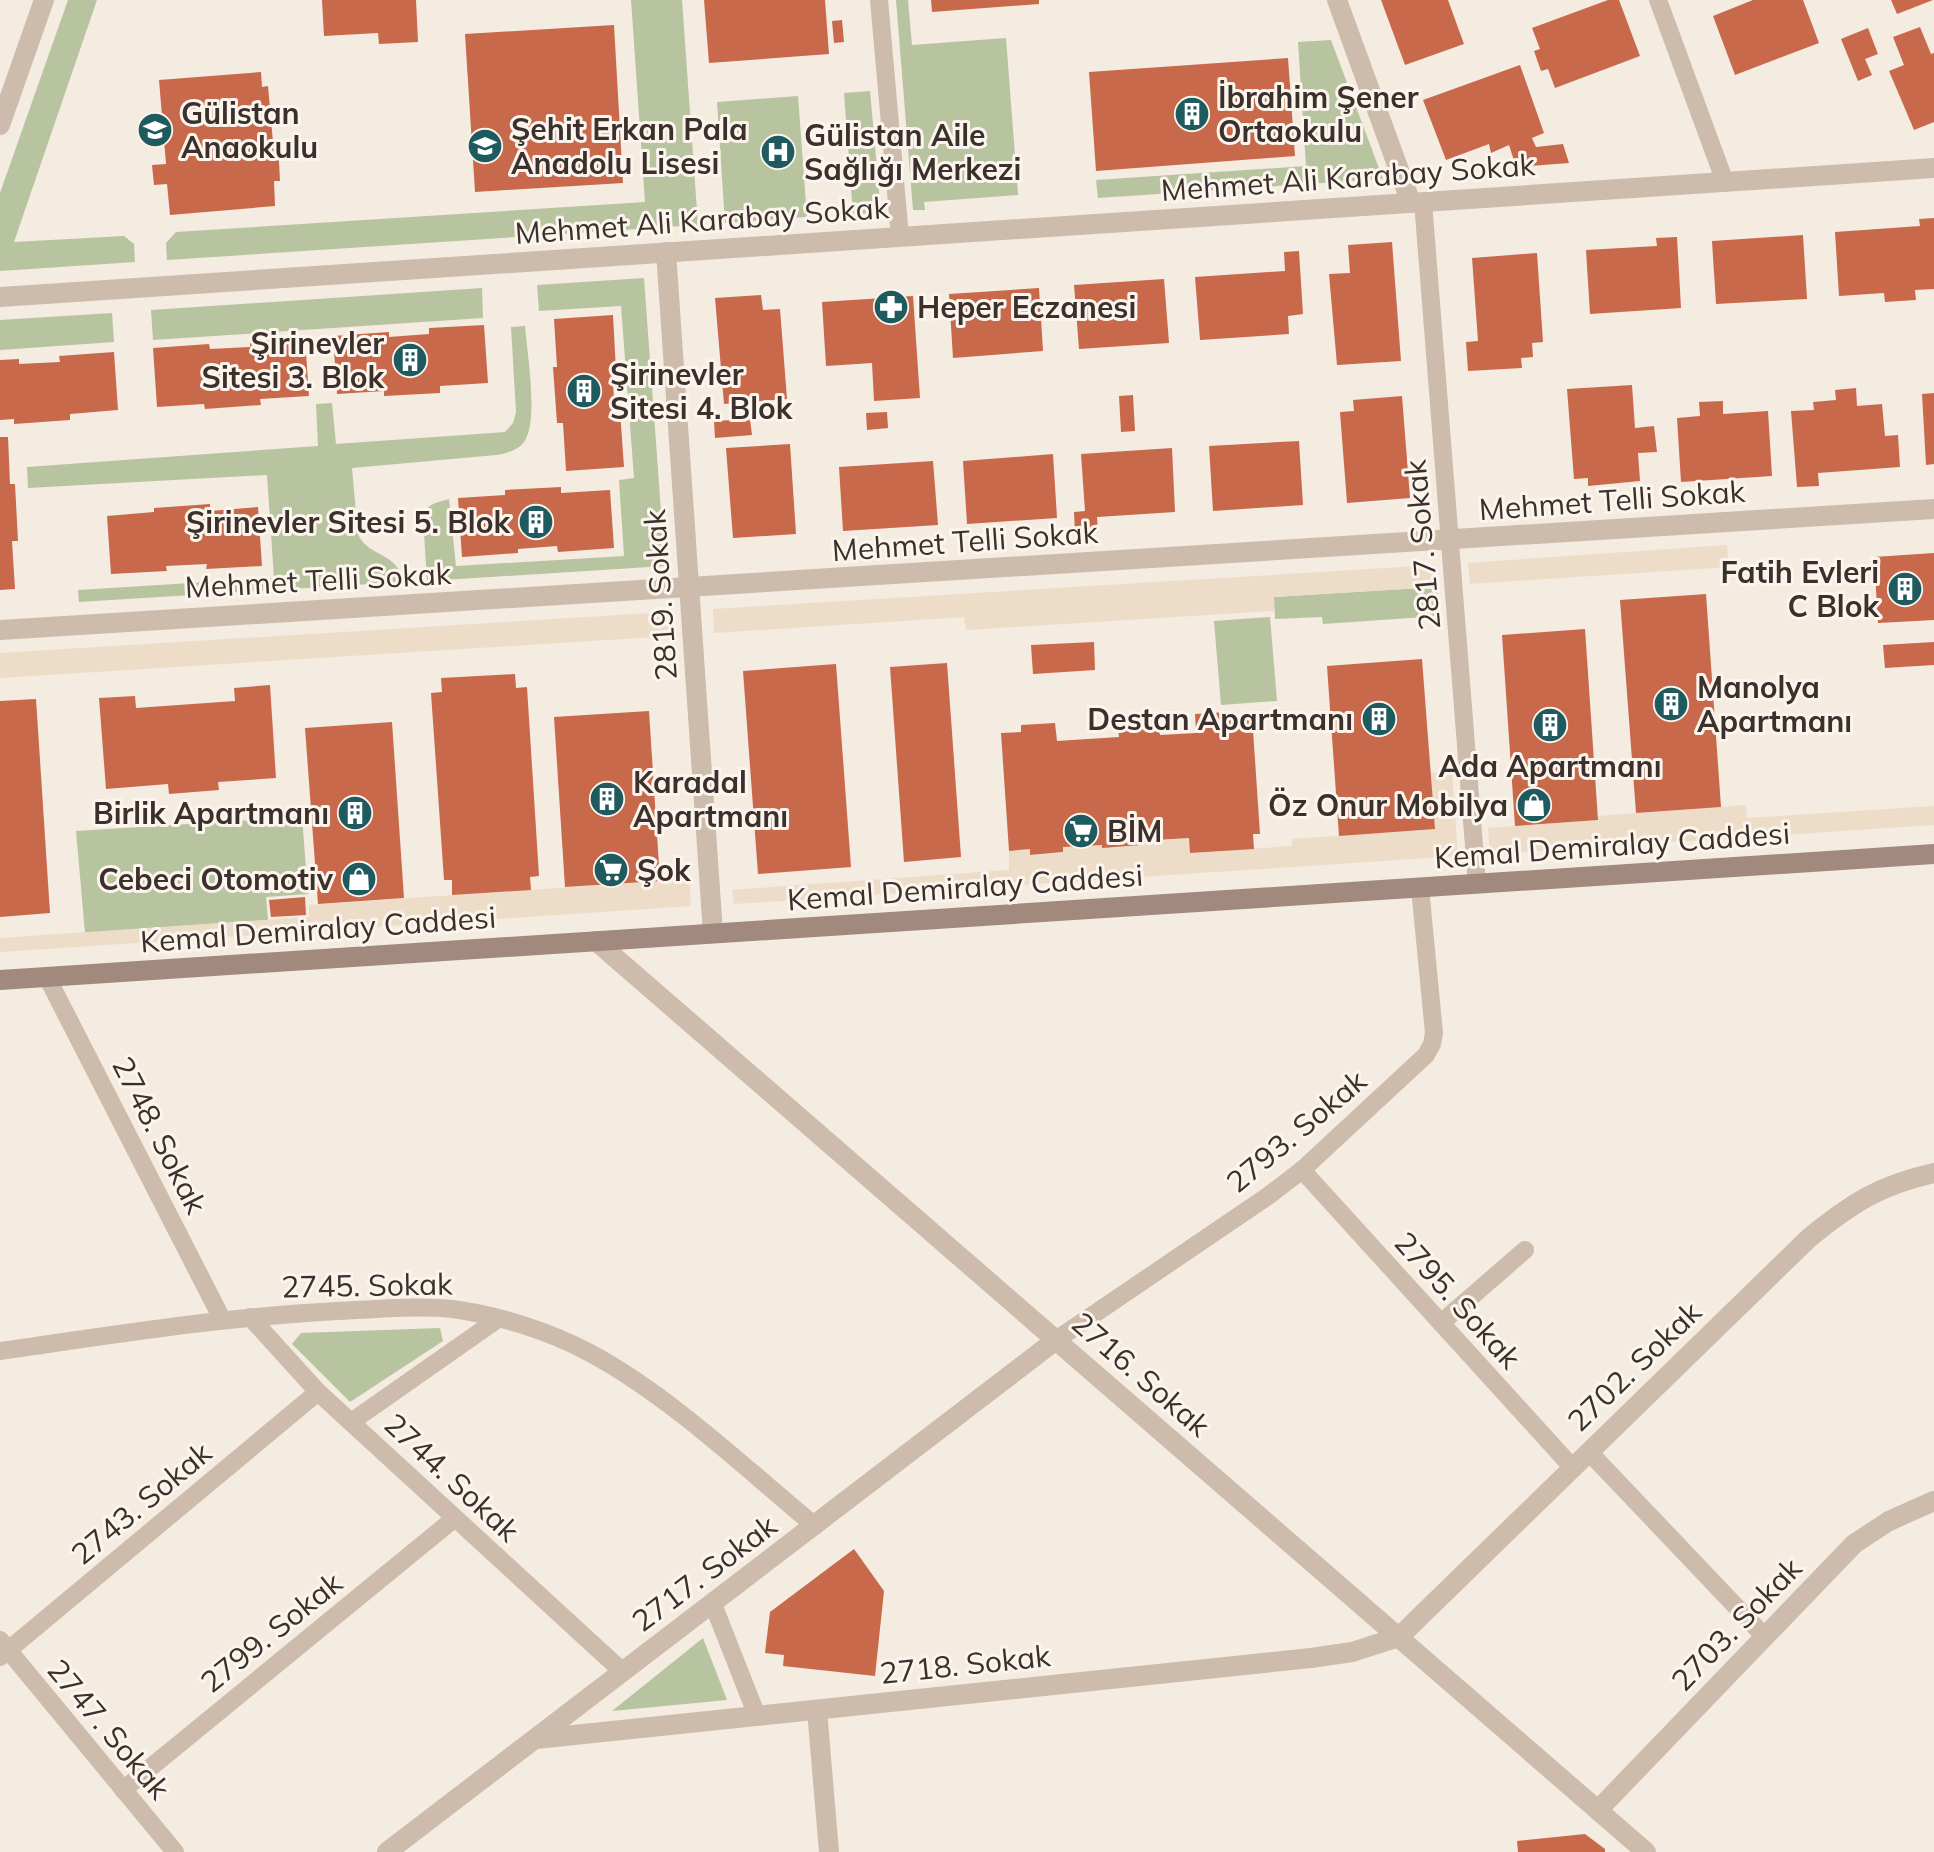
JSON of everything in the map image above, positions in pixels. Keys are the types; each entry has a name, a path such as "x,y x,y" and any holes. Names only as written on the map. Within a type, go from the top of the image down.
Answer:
{"street":[{"path":"0,125 44,0"},
{"path":"1337,0 1417,203"},
{"name":"Mehmet Ali Karabay Sokak","path":"0,297 1934,168"},
{"name":"2819. Sokak","path":"666,252 713,933"},
{"name":"Mehmet Telli Sokak","path":"0,630 1934,509"},
{"name":"Kemal Demiralay Caddesi","path":"0,980 1934,854"},
{"name":"2716. Sokak","path":"596,941 1646,1852"},
{"name":"2702. Sokak","path":"1399,1637 1809,1238 1842,1211 1873,1192 1934,1173"},
{"name":"2717. Sokak","path":"387,1852 1056,1340"},
{"name":"2703. Sokak","path":"1598,1810 1854,1544 1889,1521 1934,1501"},
{"name":"2718. Sokak","path":"536,1739 1311,1658 1352,1652 1399,1637"},
{"path":"817,1710 829,1852"}],"lane":[{"path":"879,0 900,237"},
{"path":"1658,0 1725,182"},
{"name":"2817. Sokak","path":"1417,203 1450,541 1477,884"},
{"name":"2793. Sokak","path":"1056,1340 1302,1170 1418,1063 1432,1044 1434,1033 1420,888"},
{"name":"2748. Sokak","path":"47,977 222,1319"},
{"name":"2795. Sokak","path":"1302,1170 1572,1467"},
{"path":"1441,1323 1525,1250"},
{"name":"2745. Sokak","path":"0,1351 250,1317 422,1307 451,1309 498,1319 588,1351 628,1375 815,1526"},
{"name":"2744. Sokak","path":"250,1317 318,1392 623,1672"},
{"path":"351,1422 498,1319"},
{"name":"2743. Sokak","path":"2,1650 318,1392"},
{"path":"1589,1452 1765,1637"},
{"name":"2799. Sokak","path":"123,1790 455,1518"},
{"path":"713,1604 757,1716"},
{"name":"2747. Sokak","path":"2,1650 175,1852"}],"green space":[{"path":"68,0 97,0 14,242 124,236 134,244 135,262 0,271 0,193"},
{"path":"631,0 682,0 698,225 167,260 166,243 176,232 645,202"},
{"path":"896,0 908,0 912,45 1006,38 1018,195 924,202 925,210 913,210"},
{"path":"1331,40 1383,179 1098,198 1096,180 1306,166 1298,42"},
{"path":"870,91 881,213 853,214 844,93"},
{"path":"798,96 807,217 725,223 717,102"},
{"path":"644,278 665,566 427,581 423,517 430,506 449,499 456,566 624,556 619,480 634,478 621,306 539,311 537,285"},
{"path":"482,288 483,318 153,340 151,310"},
{"path":"112,313 114,342 0,350 0,320"},
{"path":"525,326 531,419 524,442 518,448 496,455 352,468 358,534 369,547 396,565 402,582 79,602 78,590 274,578 267,475 28,488 27,467 318,446 316,404 332,403 336,444 505,432 513,423 516,412 511,327"},
{"path":"1437,587 1439,616 1323,624 1322,617 1275,619 1274,597"},
{"path":"1270,617 1277,701 1221,705 1214,621"},
{"path":"302,817 308,894 266,897 268,920 85,933 76,831"},
{"path":"440,1328 443,1341 350,1402 292,1344 301,1333"},
{"path":"703,1638 727,1700 612,1711"}],"shaded area":[{"path":"1727,545 1729,567 1470,584 1468,563"},
{"path":"1435,565 1437,587 1274,597 1274,611 966,630 964,617 714,633 713,609"},
{"path":"669,612 671,636 0,678 0,653"},
{"path":"1452,772 1458,856 734,904 732,890 1009,870 1009,851 1030,849 1031,855 1062,853 1063,847 1102,847 1189,838 1191,853 1292,846 1292,839 1434,829 1430,773"},
{"path":"1746,805 1747,818 1934,806 1934,825 1490,854 1488,828"},
{"path":"689,879 691,906 0,952 0,938 309,917 309,905"}],"building":[{"path":"322,0 416,0 418,42 379,44 378,33 324,36"},
{"path":"704,0 825,0 829,54 709,63"},
{"path":"931,0 1039,0 1039,4 932,12"},
{"path":"1381,0 1448,0 1464,44 1405,65"},
{"path":"1608,0 1619,0 1640,56 1555,88 1548,69 1541,71 1534,51 1540,49 1532,28"},
{"path":"1753,0 1803,0 1819,43 1735,75 1713,16"},
{"path":"1891,0 1933,0 1897,14"},
{"path":"842,20 844,42 834,43 832,21"},
{"path":"614,25 623,183 475,192 465,34"},
{"path":"1920,27 1931,54 1934,53 1934,122 1914,130 1889,71 1904,65 1893,37"},
{"path":"1868,28 1878,54 1865,59 1872,75 1858,81 1841,39"},
{"name":"İbrahim Şener Ortaokulu","path":"1288,58 1295,156 1096,171 1089,72"},
{"path":"1520,65 1544,133 1532,138 1536,147 1563,144 1569,163 1516,167 1509,145 1491,153 1489,144 1446,160 1423,100"},
{"path":"261,72 262,87 268,86 273,142 278,142 280,181 274,181 275,206 170,215 167,184 154,185 152,165 166,164 159,80"},
{"path":"1934,218 1934,289 1915,290 1916,300 1885,302 1884,293 1839,296 1835,232 1920,226 1919,219"},
{"path":"1803,235 1807,299 1716,304 1712,241"},
{"path":"1677,237 1681,308 1590,314 1586,250 1657,246 1656,238"},
{"path":"1392,242 1401,361 1337,365 1329,274 1350,273 1348,245"},
{"path":"1299,251 1303,314 1288,316 1289,334 1200,340 1195,277 1285,271 1284,252"},
{"path":"1537,253 1543,342 1532,343 1533,357 1521,358 1522,368 1468,371 1466,342 1478,341 1472,258"},
{"path":"1164,279 1169,343 1079,349 1074,285"},
{"path":"1039,288 1043,351 953,358 949,294"},
{"path":"761,295 763,310 780,309 787,399 724,404 715,298"},
{"path":"913,296 920,398 874,401 872,363 826,366 822,302"},
{"name":"Şirinevler Sitesi 4. Blok","path":"613,315 616,371 612,371 615,412 620,411 624,467 566,471 563,423 557,423 554,319"},
{"name":"Şirinevler Sitesi 3. Blok","path":"484,325 488,383 440,386 440,393 384,396 384,391 337,394 333,336 389,332 389,337 429,334 429,328"},
{"path":"305,338 309,396 260,399 261,405 205,409 204,404 157,407 153,348 209,344 210,349 250,347 250,341"},
{"path":"114,352 118,410 70,414 70,420 14,424 14,419 0,420 0,360 19,359 19,364 60,362 59,356"},
{"path":"1632,385 1635,428 1654,426 1657,452 1638,453 1640,481 1588,486 1588,478 1574,479 1567,389"},
{"path":"1856,388 1857,406 1882,404 1885,436 1898,435 1900,467 1818,473 1819,486 1797,487 1791,411 1814,410 1813,402 1836,400 1835,390"},
{"path":"1934,393 1934,464 1926,465 1922,394"},
{"path":"1133,395 1135,431 1121,432 1119,396"},
{"path":"1402,396 1410,498 1347,503 1340,412 1354,411 1353,400"},
{"path":"1723,401 1723,414 1768,411 1772,476 1681,482 1677,418 1700,416 1699,402"},
{"path":"887,412 888,428 867,430 866,413"},
{"path":"750,419 752,435 715,438 714,421"},
{"path":"0,437 8,437 10,484 15,484 18,541 12,541 15,589 0,590"},
{"path":"1299,441 1303,505 1213,511 1209,446"},
{"path":"790,444 796,534 733,538 726,448"},
{"path":"1172,448 1175,512 1097,517 1098,532 1075,533 1074,512 1085,511 1081,454"},
{"path":"1053,454 1057,518 967,524 963,461"},
{"path":"933,461 938,525 843,531 839,467"},
{"name":"Şirinevler Sitesi 5. Blok","path":"561,487 561,493 610,490 614,548 558,552 557,546 518,549 518,553 462,557 458,498 505,495 505,490"},
{"path":"210,504 210,511 258,507 262,566 206,569 207,564 166,566 167,571 111,574 107,516 154,512 154,508"},
{"name":"Fatih Evleri C Blok","path":"1934,553 1934,620 1878,623 1874,557"},
{"name":"Manolya Apartmanı","path":"1706,594 1721,807 1636,813 1620,600"},
{"name":"Ada Apartmanı","path":"1585,629 1598,820 1515,826 1502,635"},
{"path":"1094,642 1095,670 1033,674 1031,645"},
{"path":"1934,642 1934,665 1885,668 1883,645"},
{"name":"Destan Apartmanı","path":"1422,659 1435,829 1339,836 1327,666"},
{"path":"947,663 961,857 904,862 890,667"},
{"path":"836,664 851,867 758,874 743,671"},
{"path":"515,674 516,688 527,687 539,876 530,877 531,890 452,895 452,880 444,880 431,693 442,692 441,678"},
{"path":"270,685 276,778 218,782 219,790 169,794 168,784 106,789 99,698 135,696 136,708 235,701 234,688"},
{"path":"36,699 50,913 0,917 0,701"},
{"name":"Karadal Apartmanı","path":"649,711 660,881 565,887 554,717"},
{"path":"1228,712 1228,717 1252,715 1260,834 1253,834 1254,849 1190,853 1189,838 1140,841 1140,845 1102,848 1102,845 1063,847 1063,852 1030,855 1030,849 1009,851 1001,733 1021,732 1021,725 1055,723 1057,741 1119,737 1117,722 1158,719 1160,735 1196,733 1195,714"},
{"name":"Birlik Apartmanı","path":"392,722 404,898 318,904 305,728"},
{"path":"305,897 306,915 271,917 269,900"},
{"path":"854,1549 884,1591 875,1676 783,1666 784,1655 765,1653 770,1612"},
{"path":"1585,1834 1605,1852 1518,1852 1517,1841"}],"place":[{"name":"İbrahim Şener Ortaokulu","path":"1192,114"},
{"name":"Gülistan Anaokulu","path":"155,130"},
{"name":"Şehit Erkan Pala Anadolu Lisesi","path":"485,146"},
{"name":"Gülistan Aile Sağlığı Merkezi","path":"778,152"},
{"name":"Heper Eczanesi","path":"891,307"},
{"name":"Şirinevler Sitesi 3. Blok","path":"410,360"},
{"name":"Şirinevler Sitesi 4. Blok","path":"584,391"},
{"name":"Şirinevler Sitesi 5. Blok","path":"536,522"},
{"name":"Fatih Evleri C Blok","path":"1905,589"},
{"name":"Manolya Apartmanı","path":"1671,704"},
{"name":"Destan Apartmanı","path":"1379,719"},
{"name":"Ada Apartmanı","path":"1550,725"},
{"name":"Karadal Apartmanı","path":"607,799"},
{"name":"Öz Onur Mobilya","path":"1534,805"},
{"name":"Birlik Apartmanı","path":"355,813"},
{"name":"BİM","path":"1081,831"},
{"name":"Şok","path":"611,870"},
{"name":"Cebeci Otomotiv","path":"359,879"}]}
